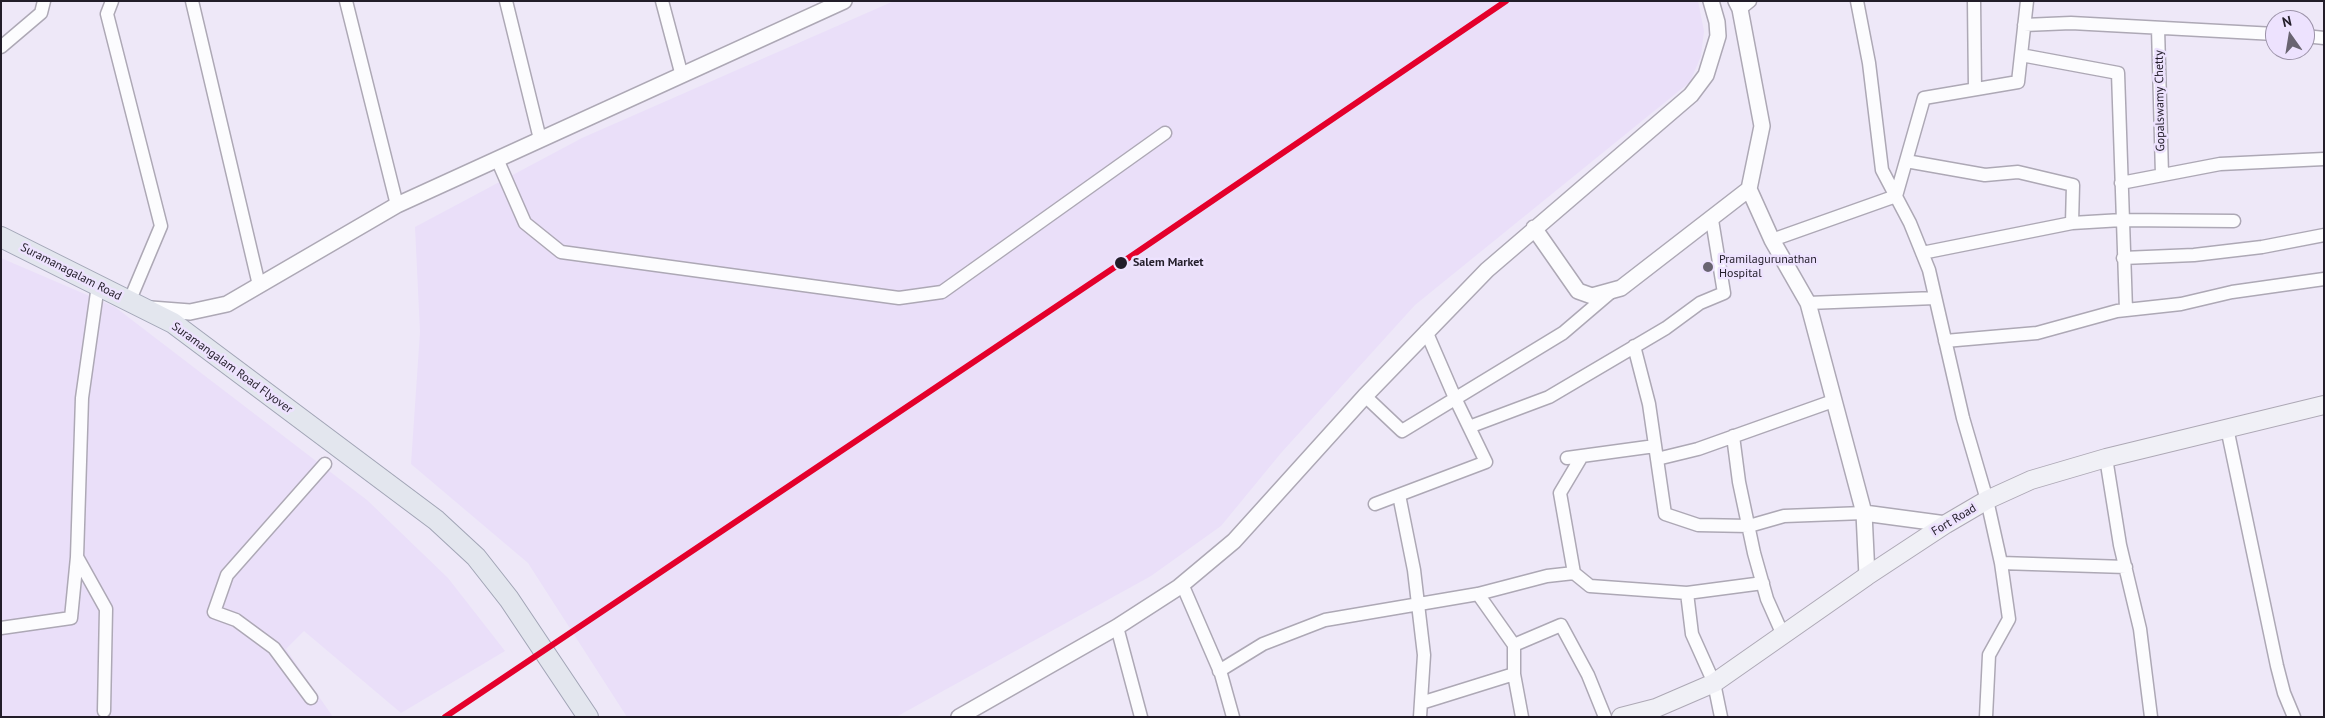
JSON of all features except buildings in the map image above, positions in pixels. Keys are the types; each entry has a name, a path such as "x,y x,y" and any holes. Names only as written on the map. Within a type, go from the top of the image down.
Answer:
{"main road":[{"name":"Suramanagalam Road","path":"1,237 135,305"},
{"name":"Suramangalam Road Flyover","path":"135,305 436,520 470,551 509,599 588,717"},
{"name":"Suramangalam Road Flyover","path":"168,328 436,535 468,565 500,605 575,717"},
{"name":"Fort Road","path":"1621,717 1656,708 1714,683 1866,576 1946,524 1987,500 2031,480 2106,458 2324,405"}],"street":[{"path":"1,47 41,13 44,1"},
{"path":"112,1 107,14 161,226 135,305 190,312 227,304 397,205 844,1"},
{"path":"192,1 259,285"},
{"path":"346,1 397,205"},
{"path":"506,1 540,139"},
{"path":"662,1 682,76"},
{"path":"959,717 1117,627 1182,584 1234,541 1426,331 1534,228 1691,95 1706,75 1718,36 1717,22 1711,1"},
{"path":"1857,1 1869,63 1882,170 1896,196 1929,270 1963,418 1987,500 2001,563 2008,618 1989,655 1986,717"},
{"path":"1974,1 1975,89"},
{"path":"1896,196 1924,98 2018,82 2027,1"},
{"path":"1742,4 1762,126 1749,189 1772,240 1808,303 1864,513 1866,576"},
{"path":"2024,25 2070,22 2265,33"},
{"name":"Gopalswamy Chetty","path":"2158,28 2162,174"},
{"path":"2021,55 2118,73 2126,310"},
{"path":"497,159 525,222 561,252 898,298 942,292 1165,133"},
{"path":"2121,183 2220,164 2324,159"},
{"path":"1906,161 1985,175 2018,172 2073,186 2072,223"},
{"path":"1534,228 1578,291 1592,296 1621,288 1712,220 1749,189"},
{"path":"1772,240 1896,196"},
{"path":"1469,427 1549,397 1666,328 1700,303 1724,293 1712,220"},
{"path":"1922,253 2072,223 2122,220 2234,221"},
{"path":"2123,258 2194,255 2262,247 2324,235"},
{"path":"1945,341 2037,333 2126,310 2181,304 2232,292 2324,279"},
{"path":"1,628 71,618 77,557 82,398 98,285"},
{"path":"1365,396 1402,431 1563,333 1611,292"},
{"path":"1808,303 1935,298"},
{"path":"1376,504 1486,462 1454,398 1426,331"},
{"path":"1634,346 1649,404 1665,514 1698,525 1749,526 1784,516 1864,513 1946,524"},
{"path":"1657,459 1733,436 1833,401"},
{"path":"2227,428 2277,666 2284,693 2294,717"},
{"path":"1733,436 1739,482 1763,583 1783,635"},
{"path":"1567,458 1655,446"},
{"path":"1574,574 1560,493 1582,456"},
{"path":"2106,458 2126,567 2140,629 2151,717"},
{"path":"311,698 274,648 236,620 214,612 227,574 325,464"},
{"path":"1399,495 1418,605 1424,655 1420,717"},
{"path":"77,557 106,609 104,710"},
{"path":"2001,563 2126,567"},
{"path":"1219,671 1263,644 1325,620 1478,594 1547,576 1574,574 1590,586 1687,593 1763,583"},
{"path":"1182,584 1219,671 1233,717"},
{"path":"1687,593 1692,634 1714,683 1721,717"},
{"path":"1478,594 1514,644 1514,674 1522,717"},
{"path":"1514,644 1561,625 1588,675 1605,717"},
{"path":"1117,627 1141,717"},
{"path":"1421,703 1514,674"}],"shaded area":[{"path":"894,1 1698,1 1704,31 1701,56 1690,82 1415,305 1281,453 1221,526 1151,576 896,717 627,717 528,563 411,464 420,332 415,227 582,138"},
{"path":"1,258 115,307 367,500 448,578 505,651 401,713 304,631 286,649 333,717 1,717"}],"transit line":[{"path":"445,717 1121,263 1506,1"}],"place":[{"name":"Salem Market","path":"1121,263"},
{"name":"Pramilagurunathan Hospital","path":"1708,267"}]}
